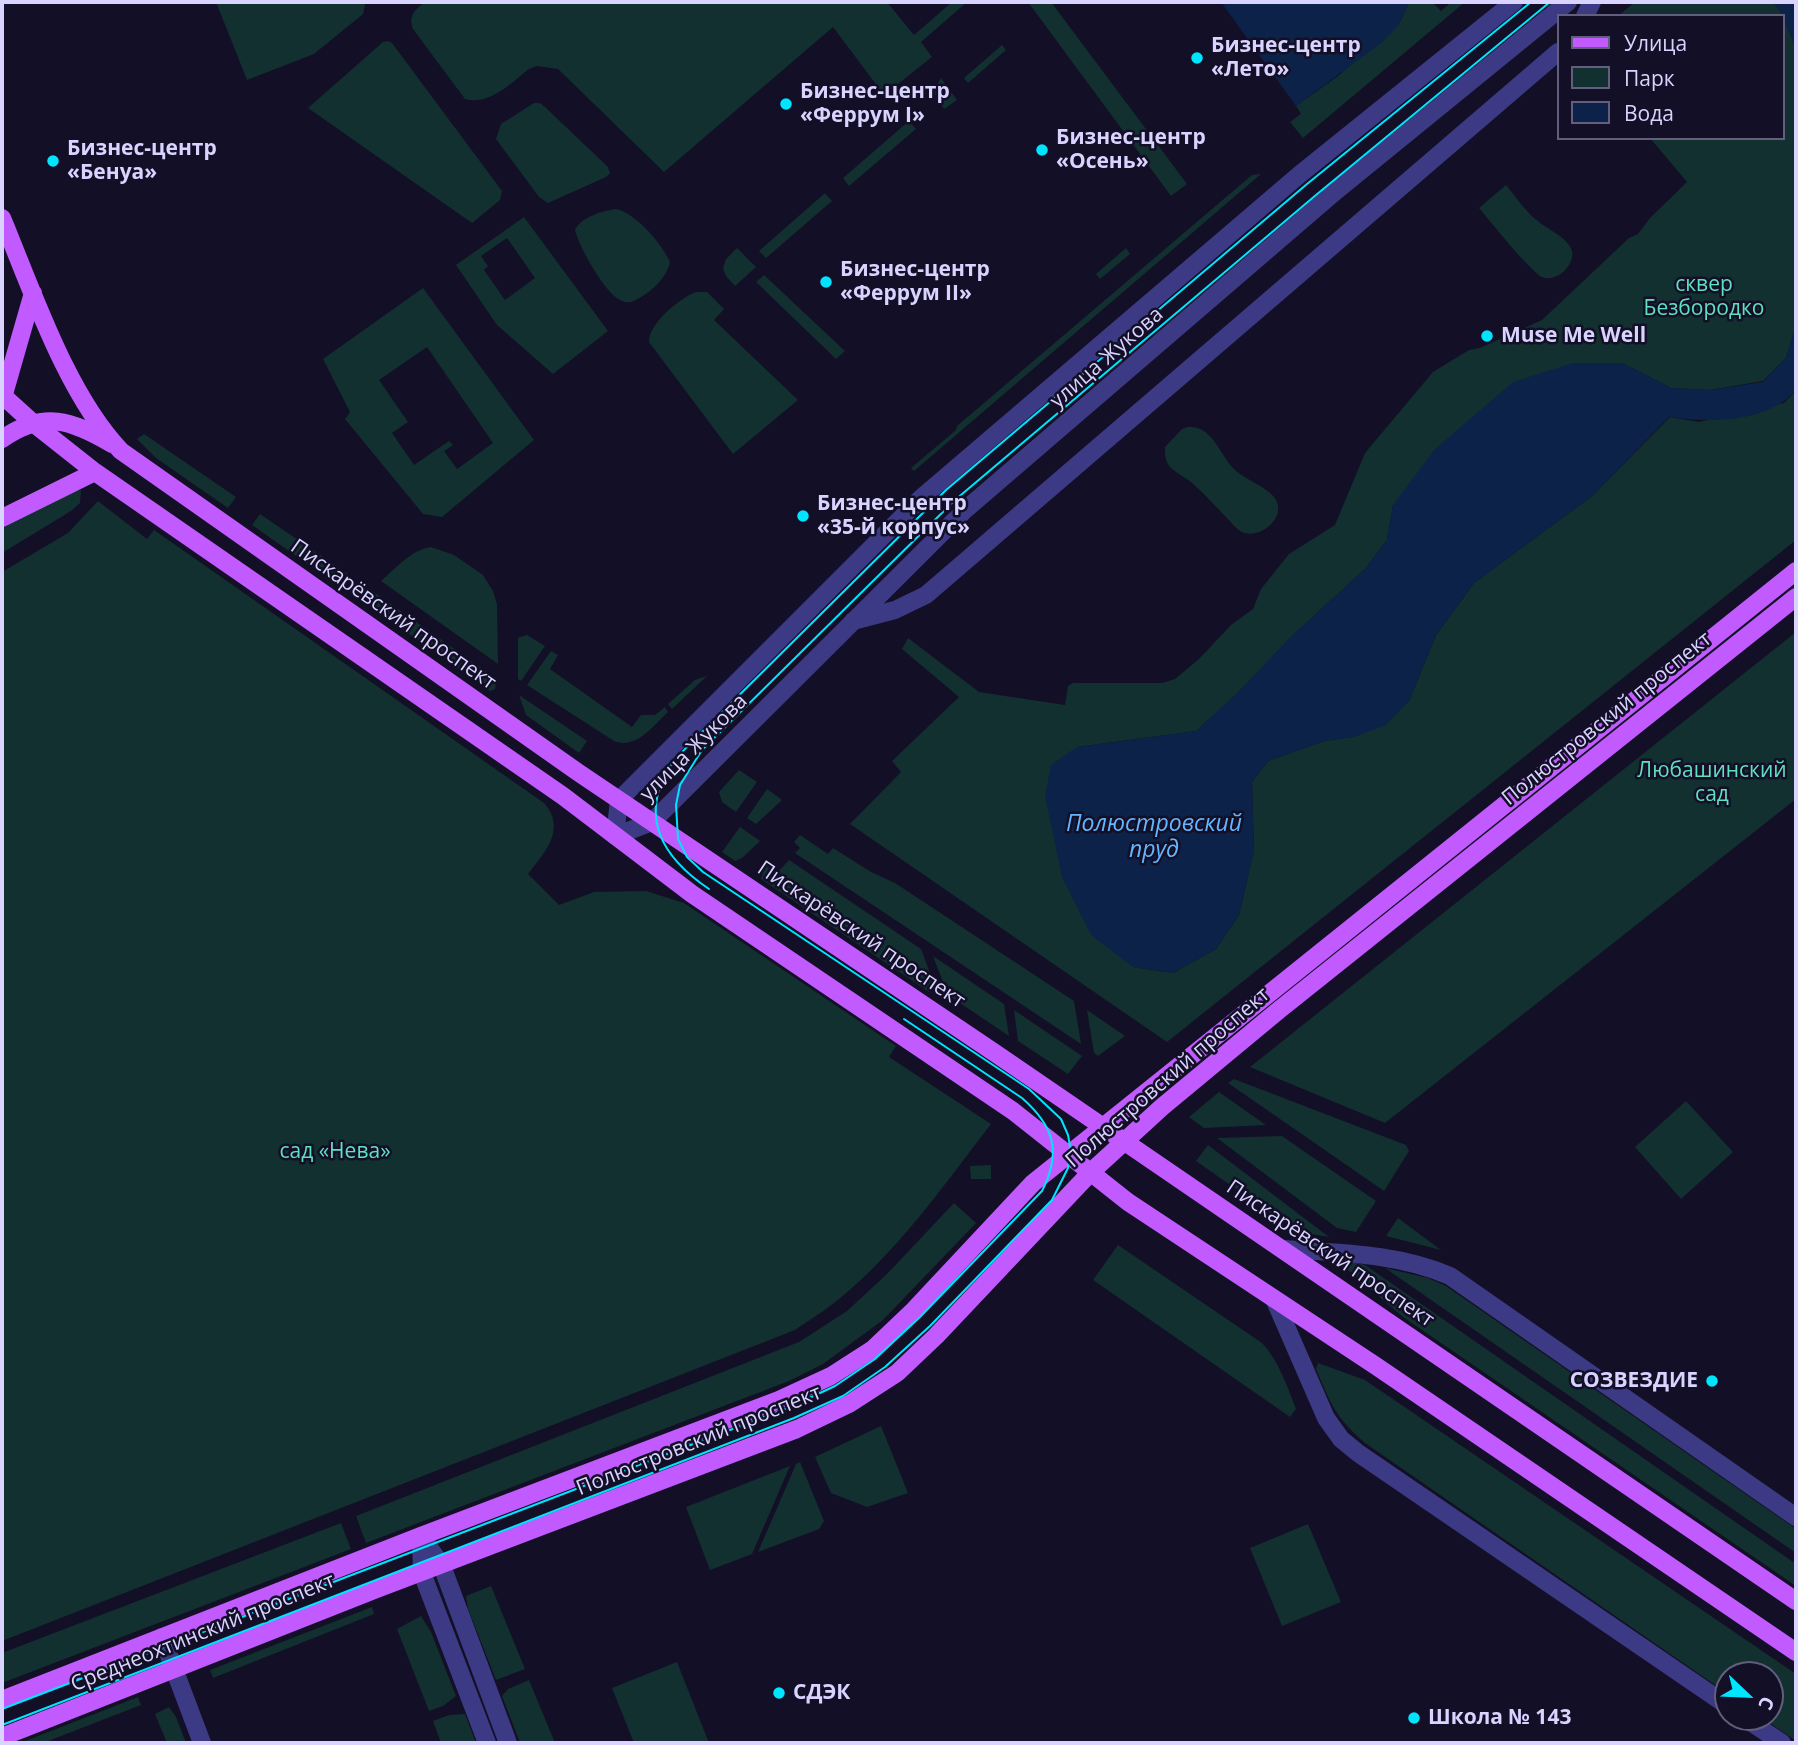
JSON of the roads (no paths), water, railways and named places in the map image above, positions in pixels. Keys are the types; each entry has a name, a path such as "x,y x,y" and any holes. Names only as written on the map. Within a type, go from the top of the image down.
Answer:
{"main road":[{"name":"Пискарёвский проспект","path":"2,218 68,371 88,407 118,448 619,800 1796,1601"},
{"path":"33,293 2,398 96,472 563,796 692,894 1013,1111 1128,1202 1376,1366 1796,1652"},
{"path":"2,439 12,431 33,423 61,421 76,424 118,448"},
{"path":"2,518 96,472"},
{"name":"Полюстровский проспект","path":"421,1536 806,1389 873,1349 906,1318 1033,1183 1796,571"},
{"name":"Полюстровский проспект","path":"422,1573 797,1429 849,1404 897,1373 1091,1172 1218,1059 1796,597"},
{"name":"Среднеохтинский проспект","path":"2,1700 421,1536"},
{"name":"Среднеохтинский проспект","path":"2,1737 422,1573"}],"street":[{"name":"улица Жукова","path":"1514,2 1299,175 921,498 619,800 615,836 652,822 965,510 1336,191 1568,2"},
{"path":"853,621 895,610 926,595 1556,54"},
{"path":"1283,1250 1362,1255 1410,1262 1450,1276 1796,1517"},
{"path":"1275,1301 1326,1418 1341,1438 1714,1696"},
{"path":"421,1536 442,1566 508,1743"},
{"path":"421,1536 422,1573 486,1743"},
{"path":"162,1637 202,1743"},
{"path":"1764,1731 1782,1743"}],"water":[{"path":"1221,2 1409,2 1399,24 1384,41 1296,106"},
{"path":"1773,2 1796,2 1796,49 1784,14"},
{"name":"Полюстровский пруд","path":"1796,326 1796,391 1783,402 1753,415 1737,418 1702,420 1669,417 1592,496 1474,583 1436,635 1409,701 1386,725 1354,737 1324,741 1268,761 1252,782 1254,850 1239,915 1216,949 1173,973 1133,967 1091,935 1062,877 1045,796 1051,765 1077,747 1196,731 1292,636 1366,568 1387,540 1393,505 1435,449 1513,382 1573,363 1622,363 1671,388 1710,390 1763,382 1786,358"}],"tram line":[{"path":"709,889 682,867 671,854 657,826 658,793 665,775 679,755 946,490 1307,184 1531,2"},
{"path":"2,1725 794,1418 843,1396 885,1367 930,1326 1052,1200 1068,1168 1070,1146 1061,1119 1029,1089 703,872 687,857 678,839 676,805 680,785 702,750 955,500 1316,195 1550,2"},
{"path":"2,1709 790,1407 835,1386 875,1359 920,1317 1042,1191 1052,1164 1052,1140 1048,1129 1033,1108 904,1019"}],"place":[{"name":"Бизнес-центр «Лето»","path":"1197,58"},
{"name":"Бизнес-центр «Феррум I»","path":"786,104"},
{"name":"Бизнес-центр «Осень»","path":"1042,150"},
{"name":"Бизнес-центр «Бенуа»","path":"53,161"},
{"name":"Бизнес-центр «Феррум II»","path":"826,282"},
{"name":"Muse Me Well","path":"1487,336"},
{"name":"Бизнес-центр «35-й корпус»","path":"803,516"},
{"name":"СОЗВЕЗДИЕ","path":"1712,1381"},
{"name":"СДЭК","path":"779,1693"},
{"name":"Школа № 143","path":"1414,1718"}],"park label":[{"name":"сквер Безбородко","path":"1704,297"},
{"name":"Любашинский сад","path":"1712,783"},
{"name":"сад «Нева»","path":"335,1152"}]}
